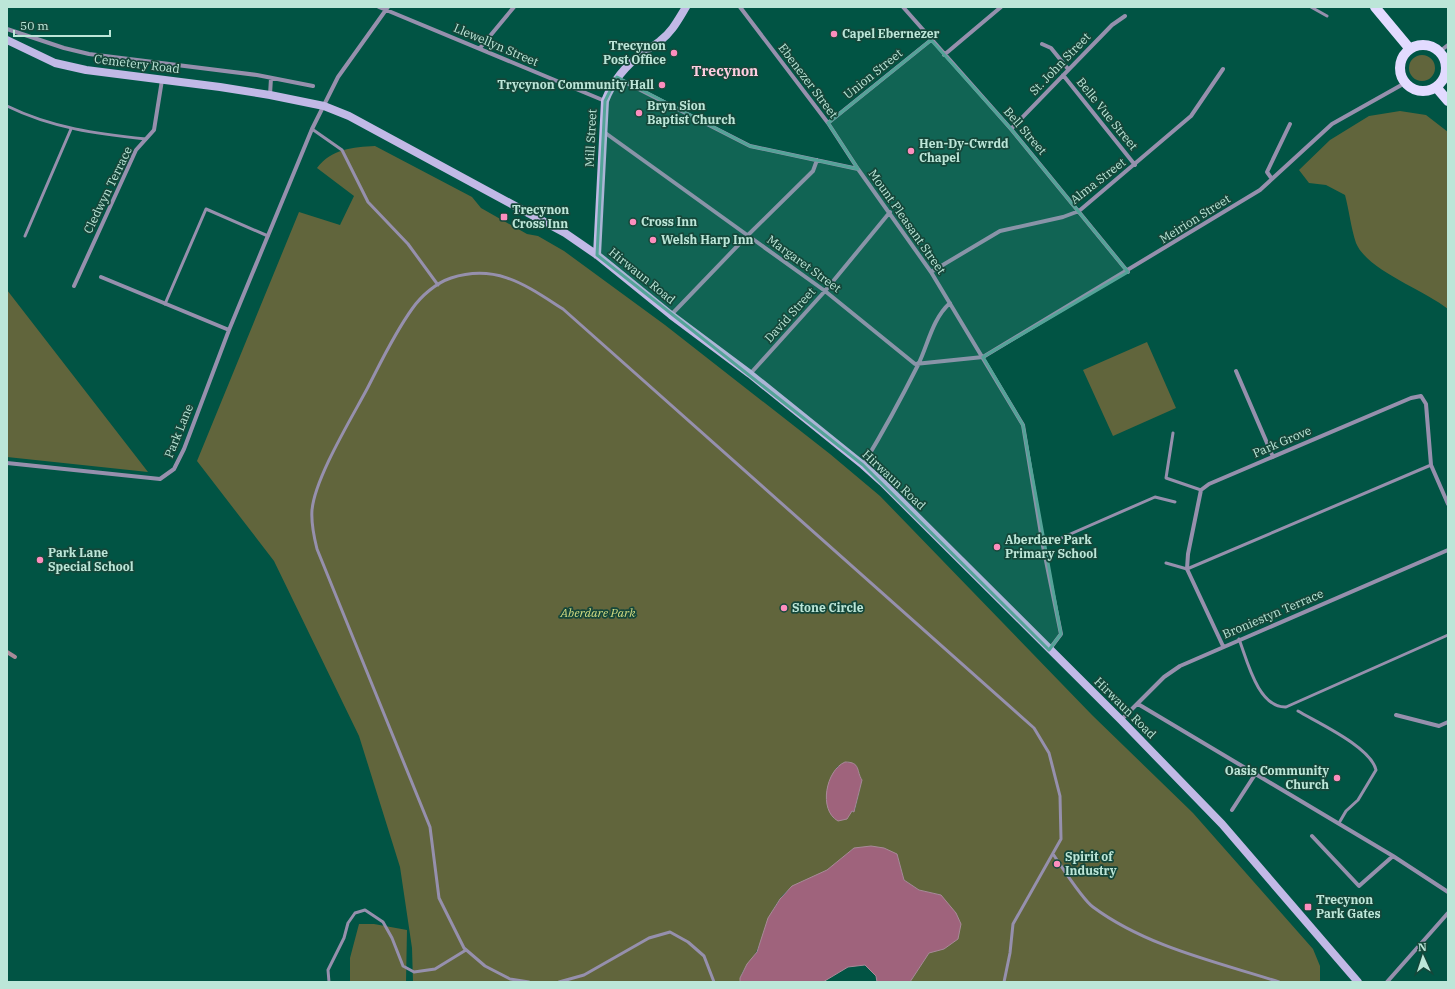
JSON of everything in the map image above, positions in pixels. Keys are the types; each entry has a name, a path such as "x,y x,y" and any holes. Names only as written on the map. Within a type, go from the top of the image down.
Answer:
{"main road":[{"name":"Mill Street","path":"597,255 605,101 611,86 617,77 633,61 660,41 675,26 686,7"},
{"path":"1375,7 1410,49"},
{"name":"Cemetery Road","path":"7,40 56,63 86,70 270,95 324,106"},
{"path":"1425,45 1440,52 1444,58 1446,70 1442,81 1436,87 1423,91 1416,90 1405,83 1402,77 1400,63 1402,58 1410,49 1425,45"},
{"path":"1436,87 1448,101"},
{"name":"Hirwaun Road","path":"324,106 350,116 565,233 597,255 671,315 750,374 863,464 1121,720 1222,824 1358,982"}],"street":[{"name":"Llewellyn Street","path":"379,7 387,8 605,101"},
{"path":"480,48 514,7"},
{"name":"Ebenezer Street","path":"740,7 828,123 858,169"},
{"name":"Bell Street","path":"903,7 1011,129 1128,272"},
{"path":"944,55 1001,7"},
{"name":"Park Lane","path":"7,463 160,479 174,469 184,449 229,330 312,129 338,77 387,8"},
{"name":"St. John Street","path":"1011,129 1112,25 1125,16"},
{"name":"Cemetery Road","path":"7,30 88,54 271,78 312,86"},
{"name":"Union Street","path":"828,123 931,40"},
{"name":"Belle Vue Street","path":"1042,44 1051,48 1068,69"},
{"path":"1440,52 1448,45"},
{"name":"Alma Street","path":"931,272 1000,231 1063,217 1079,211 1191,116 1223,69"},
{"name":"Belle Vue Street","path":"1064,75 1135,165"},
{"name":"Mount Pleasant Street","path":"617,77 750,146 858,169 890,212 931,272 1023,425 1043,546 1061,634 1049,650"},
{"path":"270,95 271,78"},
{"name":"Cledwyn Terrace","path":"74,286 136,150 154,130 162,80"},
{"name":"Meirion Street","path":"983,357 1128,272 1260,190 1332,124 1405,83"},
{"path":"1272,179 1267,172 1290,124"},
{"name":"Margaret Street","path":"603,131 825,291 915,364 919,363"},
{"path":"671,315 747,236 813,171 817,160"},
{"name":"David Street","path":"750,374 825,291 890,212"},
{"path":"101,277 229,330"},
{"path":"863,464 892,418 919,363 938,318 942,311 950,304"},
{"path":"919,363 983,357"},
{"path":"1236,371 1273,457"},
{"name":"Park Grove","path":"1201,490 1209,484 1411,398 1421,396 1426,404 1431,465 1448,504"},
{"path":"1201,490 1188,554 1187,569 1224,646"},
{"name":"Broniestyn Terrace","path":"1121,720 1164,678 1180,666 1239,639 1448,550"},
{"path":"1138,704 1394,856 1448,892"},
{"path":"1396,715 1439,726 1448,722"},
{"path":"1232,810 1256,773"},
{"path":"1312,836 1359,886 1394,856"},
{"path":"1387,982 1448,913"}],"lane":[{"path":"1311,7 1327,16"},
{"path":"7,106 71,129 146,139"},
{"path":"25,236 71,129"},
{"path":"312,129 342,150 368,202 408,244 438,285"},
{"path":"165,304 206,209 268,236"},
{"path":"529,982 510,979 486,966 466,950 439,898 430,827 419,797 316,549 312,510 318,486 343,433 397,333 412,310 426,292 450,278 473,273 496,273 520,282 563,309 1034,728 1050,753 1060,796 1061,839 1013,924 1010,953 1004,982"},
{"path":"1173,433 1166,478 1201,490"},
{"path":"1166,563 1187,569 1431,465"},
{"path":"1043,546 1155,497 1175,502"},
{"path":"1239,639 1262,695 1274,705 1286,707 1448,635"},
{"path":"1298,711 1353,744 1368,755 1375,765 1376,770 1358,800 1346,811 1339,823"},
{"path":"1053,854 1092,906 1137,933 1185,952 1279,982"},
{"path":"329,982 328,970 344,938 348,923 355,913 365,910 383,922 392,938 403,966 414,972 435,969 466,950"},
{"path":"560,982 584,975 649,938 670,932 688,942 704,956 714,982"}],"highlighted area":[{"path":"931,40 1011,129 1128,272 983,357 1023,425 1061,634 1049,650 863,465 597,255 605,101 617,77 750,146 858,169 828,123"}],"green space":[{"path":"1422,55 1431,59 1435,68 1431,77 1422,81 1413,77 1409,68 1413,59"},
{"path":"1400,111 1426,115 1448,132 1448,309 1384,271 1362,253 1356,243 1345,195 1326,185 1309,183 1299,170 1330,140 1369,116"},
{"name":"Aberdare Park","path":"375,146 472,197 481,208 527,234 538,236 564,251 665,325 830,454 880,496 1092,715 1193,813 1313,949 1320,966 1320,982 910,982 929,952 944,949 941,895 919,890 904,880 897,854 854,848 822,874 796,885 784,893 772,912 757,950 744,969 740,982 413,982 412,948 400,867 359,736 274,561 197,461 299,212 340,225 354,196 317,168 336,153 351,148","holes":["845,762 850,762 862,780 855,810 854,812 828,810 835,771 837,767"]},
{"path":"7,290 148,472 7,457"},
{"path":"1147,342 1176,408 1113,436 1083,370"},
{"path":"359,924 374,924 407,930 406,982 350,982 350,958"}],"shaded area":[{"path":"845,762 850,762 856,765 862,780 854,812 852,811 847,819 838,821 832,816 828,808 826,800 827,790 833,773 838,766"},
{"path":"871,846 884,848 897,854 904,880 919,890 941,895 956,913 961,924 958,939 944,949 929,953 910,982 877,982 876,976 865,965 848,967 823,982 740,982 740,978 747,964 757,952 768,918 780,899 792,886 827,870 854,848"}],"waterway":[{"path":"7,652 15,657"}],"place":[{"name":"Capel Ebernezer","path":"834,34"},
{"name":"Trecynon Post Office","path":"674,53"},
{"name":"Trycynon Community Hall","path":"662,85"},
{"name":"Bryn Sion Baptist Church","path":"639,113"},
{"name":"Hen-Dy-Cwrdd Chapel","path":"911,151"},
{"name":"Trecynon Cross Inn","path":"504,217"},
{"name":"Cross Inn","path":"633,222"},
{"name":"Welsh Harp Inn","path":"653,240"},
{"name":"Aberdare Park Primary School","path":"997,547"},
{"name":"Park Lane Special School","path":"40,560"},
{"name":"Stone Circle","path":"784,608"},
{"name":"Oasis Community Church","path":"1337,778"},
{"name":"Spirit of Industry","path":"1057,864"},
{"name":"Trecynon Park Gates","path":"1308,907"}],"district":[{"name":"Trecynon","path":"725,71"}]}
